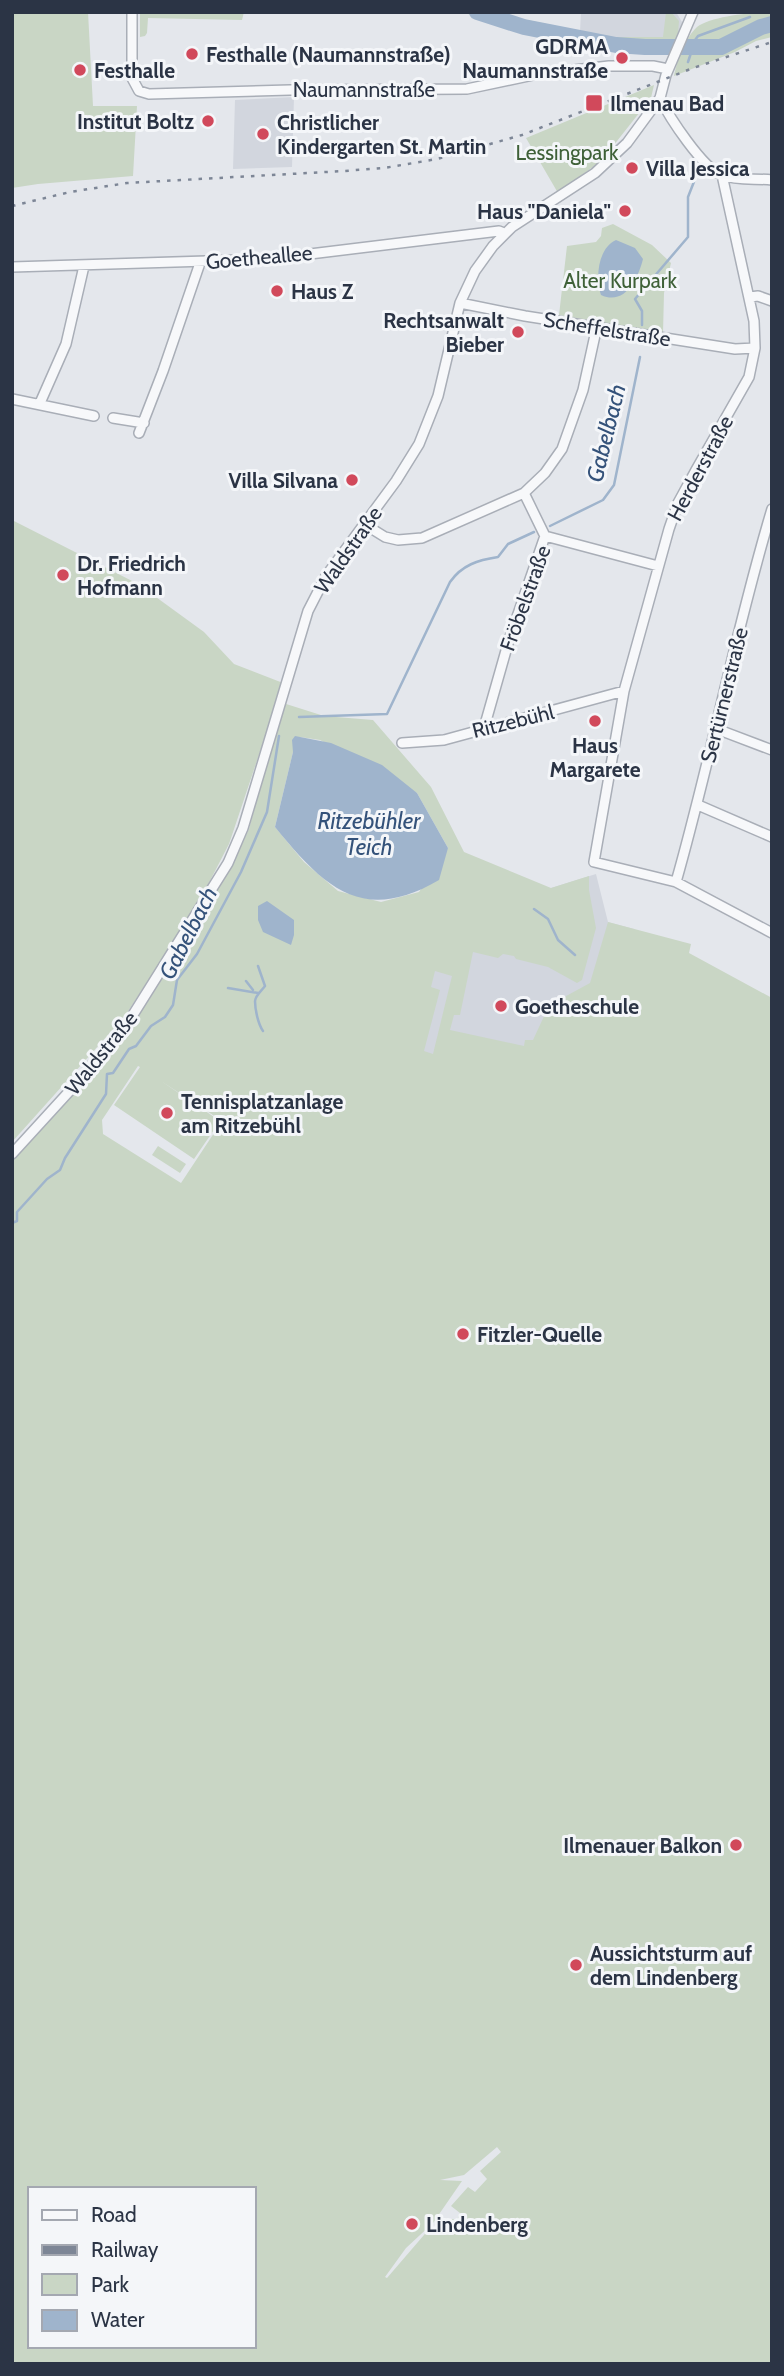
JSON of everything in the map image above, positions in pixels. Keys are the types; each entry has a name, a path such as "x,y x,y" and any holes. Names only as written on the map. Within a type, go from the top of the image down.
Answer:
{"street":[{"name":"Naumannstraße","path":"132,12 132,78 139,91 149,94 467,89 538,74 610,66 653,66 668,69"},
{"name":"Waldstraße","path":"12,1154 131,1018 228,863 243,828 308,611 326,576 402,472 428,425 438,396 460,303 475,271 504,233 606,164 627,143 660,98 668,69 692,12"},
{"path":"660,98 706,164 722,175 772,180"},
{"name":"Herderstraße","path":"676,883 594,862 624,691 658,566 678,503 749,377 755,348 756,335 750,297 722,175"},
{"name":"Goetheallee","path":"12,267 269,259 499,231 504,233"},
{"path":"139,433 200,263"},
{"path":"40,404 66,344 85,266"},
{"path":"750,297 758,296 772,301"},
{"name":"Scheffelstraße","path":"460,303 735,349 755,348"},
{"path":"364,524 385,537 397,540 422,538 524,493 545,473 562,450 583,390 597,326"},
{"path":"12,399 94,416"},
{"path":"113,418 144,423"},
{"path":"524,493 545,536"},
{"name":"Sertürnerstraße","path":"676,883 698,805 714,727 767,542 772,509"},
{"name":"Fröbelstraße","path":"484,728 509,640 545,536 658,566"},
{"name":"Ritzebühl","path":"402,743 444,740 624,691"},
{"path":"714,727 772,750"},
{"path":"698,805 772,837"},
{"path":"676,883 772,933"}],"shaded area":[{"path":"581,12 676,12 682,22 681,34 678,34 676,39 610,37 580,32"},
{"name":"Christlicher Kindergarten St. Martin","path":"294,97 292,167 233,169 235,100"},
{"name":"Goetheschule","path":"596,874 608,922 634,929 582,1100 383,1040 410,948 551,888"}],"green space":[{"path":"12,12 88,12 93,106 137,106 133,176 12,188"},
{"path":"140,12 244,12 242,20 148,18 147,33 140,37"},
{"path":"463,12 488,12 610,37 663,37 666,12 671,12 679,21 678,34 670,52 565,41 513,29"},
{"path":"772,12 772,37 756,41 674,76 682,50 697,27 722,17"},
{"name":"Lessingpark","path":"654,85 651,98 602,160 558,193 526,138"},
{"name":"Alter Kurpark","path":"613,224 652,245 671,263 664,293 663,333 559,315 567,246 596,242 601,236 602,228"},
{"path":"12,520 138,584 204,632 234,664 283,683 229,844 199,902 125,1016 12,1142"},
{"path":"283,703 324,716 373,720 431,787 464,852 551,888 589,876 596,928 582,980 577,983 548,967 516,959 514,956 503,954 498,958 473,952 460,1015 454,1015 450,1030 524,1046 525,1040 533,1040 546,1012 557,1001 590,983 608,922 691,944 689,953 772,998 772,2364 12,2364 12,1160 112,1047 147,1003 231,868 249,829","holes":["300,737 320,740 417,793 448,848 419,892 381,902 338,891 304,862 275,827 293,752","435,971 452,976 433,1054 424,1051 440,990 431,987","138,1066 140,1067 114,1105 194,1159 220,1121 161,1081 222,1121 181,1183 103,1134 102,1120","497,2147 501,2152 480,2171 487,2179 475,2192 468,2187 451,2206 460,2213 457,2220 452,2219 437,2233 430,2228 387,2278 385,2277 406,2248 433,2223 462,2181 440,2180 464,2175"]},
{"path":"158,1146 186,1164 180,1173 152,1155"}],"water":[{"path":"616,240 635,248 643,259 638,275 629,289 617,297 609,297 601,295 598,272 605,250"},
{"name":"Ritzebühler Teich","path":"295,736 331,743 382,765 417,793 448,848 439,880 412,893 388,899 366,899 346,893 310,867 275,827"},
{"path":"267,901 294,920 291,945 263,932 258,920 258,906"}],"waterway":[{"path":"477,12 524,27 616,45 645,47 721,47 772,24"},
{"path":"690,47 698,36 750,17"},
{"name":"Gabelbach","path":"688,62 693,47"},
{"name":"Gabelbach","path":"642,325 642,311 635,299 688,237 688,197 699,169"},
{"name":"Gabelbach","path":"550,526 603,500 614,485 640,357"},
{"name":"Gabelbach","path":"299,717 387,714 450,582 471,564 498,557 508,544 534,532"},
{"name":"Gabelbach","path":"12,1223 17,1221 17,1212 47,1179 60,1170 106,1094 107,1074 113,1073 129,1049 136,1046 151,1026 165,1017 173,1005 177,980 197,954 241,872 267,812 279,736"},
{"path":"534,909 548,919 558,940 575,955"},
{"path":"258,966 265,986 256,997 255,1004 263,1031"},
{"path":"246,981 253,990"},
{"path":"228,988 258,993"}],"railway":[{"path":"12,206 70,192 127,183 384,168 437,159 522,135 693,68 772,42"}],"place":[{"name":"Festhalle (Naumannstraße)","path":"192,54"},
{"name":"GDRMA Naumannstraße","path":"622,58"},
{"name":"Festhalle","path":"80,70"},
{"name":"Ilmenau Bad","path":"594,103"},
{"name":"Institut Boltz","path":"208,121"},
{"name":"Christlicher Kindergarten St. Martin","path":"263,134"},
{"name":"Villa Jessica","path":"632,168"},
{"name":"Haus \"Daniela\"","path":"625,211"},
{"name":"Haus Z","path":"277,291"},
{"name":"Rechtsanwalt Bieber","path":"518,332"},
{"name":"Villa Silvana","path":"352,480"},
{"name":"Dr. Friedrich Hofmann","path":"63,575"},
{"name":"Haus Margarete","path":"595,721"},
{"name":"Goetheschule","path":"501,1006"},
{"name":"Tennisplatzanlage am Ritzebühl","path":"167,1113"},
{"name":"Fitzler-Quelle","path":"463,1334"},
{"name":"Ilmenauer Balkon","path":"736,1845"},
{"name":"Aussichtsturm auf dem Lindenberg","path":"576,1965"},
{"name":"Lindenberg","path":"412,2224"}]}
